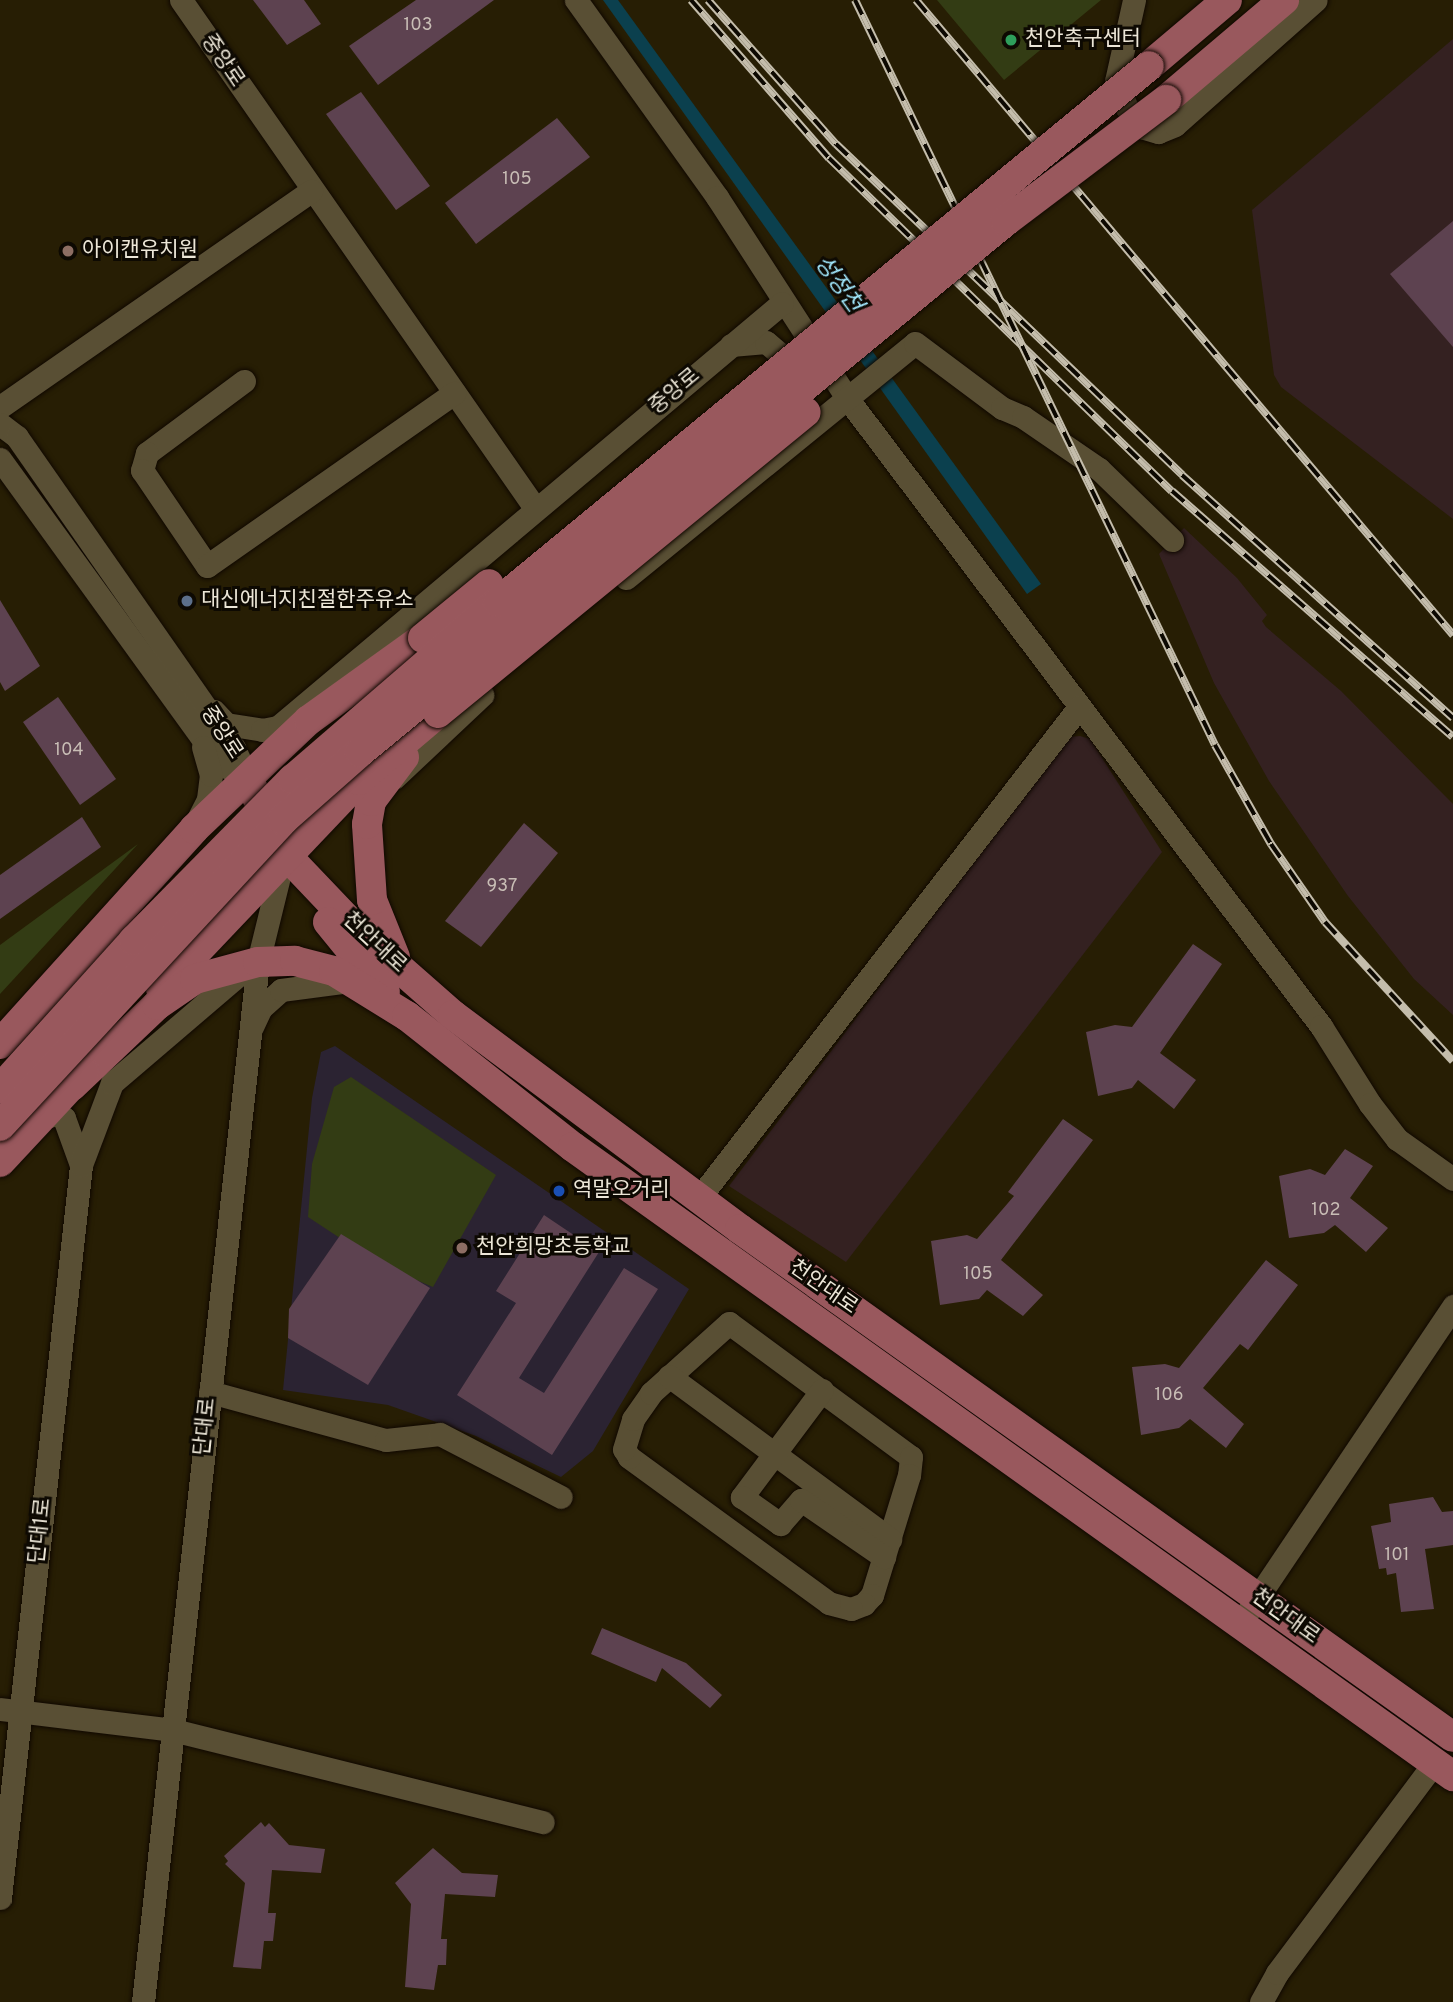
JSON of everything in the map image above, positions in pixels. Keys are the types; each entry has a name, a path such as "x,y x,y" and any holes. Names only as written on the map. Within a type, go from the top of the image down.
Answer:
{"main road":[{"path":"0,1044 194,829 249,781 309,720 423,638 1031,140 1215,0"},
{"path":"0,1089 134,940 293,779 498,602 1227,0"},
{"path":"0,1162 285,854 359,780 994,257 1166,100 1284,0"},
{"path":"0,1126 283,820 359,752 1006,221 1166,100"},
{"path":"402,970 385,942 372,900 367,862 370,801 438,713"},
{"name":"천안대로","path":"249,781 285,854 402,970 453,1015 699,1198 1453,1737"},
{"path":"285,854 322,915 407,1016"},
{"path":"72,1086 157,1006 195,979 258,962 295,961 334,971 407,1016"},
{"name":"천안대로","path":"407,1016 573,1147 1444,1769"}],"street":[{"name":"중앙로","path":"181,0 311,191 536,508"},
{"path":"576,0 717,197 782,303 847,398 1321,1026 1397,1139 1453,1179"},
{"path":"1135,0 1116,81 1127,108 1144,128 1158,132 1175,125 1316,0"},
{"path":"0,407 311,191"},
{"name":"중앙로","path":"279,726 782,303"},
{"path":"731,345 766,342 800,371 847,398"},
{"path":"370,801 470,705 915,343 935,354 1002,408 1023,417 1099,469 1172,540"},
{"path":"800,371 812,394 803,435"},
{"path":"244,381 147,453 142,470 207,566 454,393"},
{"name":"중앙로","path":"0,424 17,437 234,748 249,781"},
{"name":"중앙로","path":"0,459 219,762 249,781"},
{"path":"192,690 226,724 262,730 309,720"},
{"path":"699,1198 1079,707"},
{"path":"194,829 208,799 211,775 199,734"},
{"name":"단대로","path":"143,2002 258,962 285,854"},
{"path":"81,1165 112,1083 226,982 258,962"},
{"path":"250,1033 261,1008 281,990 349,981"},
{"path":"40,1119 55,1114 64,1118 81,1165"},
{"name":"단대1로","path":"0,1898 10,1710 81,1165"},
{"path":"1241,1622 1453,1306"},
{"path":"729,1322 911,1457 892,1548 872,1595 864,1604 851,1609 829,1603 629,1457 624,1449 633,1419 669,1376 729,1322"},
{"path":"669,1376 775,1455 892,1548"},
{"path":"822,1390 743,1497 780,1524 801,1500 892,1548"},
{"path":"210,1392 386,1440 440,1434 561,1497"},
{"path":"10,1710 173,1730 543,1822"},
{"path":"1261,2002 1277,1973 1444,1769"}],"shaded area":[{"path":"1453,39 1453,519 1281,387 1274,375 1252,210"},
{"path":"1184,528 1237,578 1267,615 1262,621 1266,627 1341,691 1453,804 1453,1015 1414,979 1348,896 1269,781 1214,683 1159,554"},
{"path":"1069,737 1090,739 1162,852 846,1262 729,1186"},
{"name":"천안희망초등학교","path":"335,1046 689,1289 593,1451 561,1477 476,1436 388,1405 283,1390 312,1098 321,1052"}],"green space":[{"name":"천안축구센터","path":"937,0 1101,0 1004,80"},
{"path":"138,844 0,994 0,945"},
{"path":"351,1077 496,1175 433,1287 381,1265 308,1217 312,1164 334,1087"}],"water":[{"path":"603,0 618,0 1041,584 1027,594"}],"building":[{"path":"253,0 304,0 321,24 287,45"},
{"path":"416,0 494,0 378,85 349,46"},
{"path":"361,92 430,186 396,210 326,114"},
{"path":"557,118 590,157 476,244 445,203"},
{"path":"1453,221 1453,347 1390,274"},
{"path":"0,600 40,666 5,691 0,682"},
{"path":"58,697 116,779 80,805 23,722"},
{"path":"82,817 101,847 0,919 0,875"},
{"path":"524,823 558,853 481,947 445,921"},
{"path":"1193,944 1222,964 1160,1053 1196,1080 1174,1109 1138,1080 1132,1088 1098,1096 1086,1032 1115,1025 1132,1027"},
{"path":"1063,1119 1093,1140 1001,1260 1043,1295 1023,1316 987,1290 979,1299 940,1305 931,1241 967,1235 977,1239 1014,1196 1008,1192"},
{"path":"1345,1149 1373,1166 1350,1198 1388,1228 1366,1252 1335,1225 1324,1233 1289,1238 1279,1176 1310,1169 1325,1175"},
{"path":"544,1215 599,1252 519,1378 544,1393 624,1268 658,1289 552,1455 457,1395 516,1303 496,1291"},
{"path":"341,1234 430,1288 368,1385 288,1338 289,1309"},
{"path":"1266,1260 1298,1285 1248,1350 1240,1344 1203,1388 1244,1424 1226,1448 1190,1419 1179,1428 1141,1435 1132,1367 1165,1364 1179,1368"},
{"path":"1433,1497 1442,1512 1453,1511 1453,1545 1425,1549 1434,1609 1401,1612 1396,1573 1387,1575 1386,1568 1379,1569 1371,1526 1391,1522 1389,1504"},
{"path":"602,1628 686,1663 722,1695 710,1708 662,1668 656,1682 591,1654"},
{"path":"261,1822 265,1827 269,1823 289,1845 325,1849 321,1873 272,1870 268,1913 276,1913 273,1941 264,1941 261,1969 233,1967 245,1883 225,1864 228,1861 224,1856"},
{"path":"433,1848 462,1873 498,1875 495,1897 445,1894 441,1939 447,1939 446,1965 438,1965 434,1990 405,1987 411,1904 395,1883"}],"railway":[{"path":"691,0 829,158 1172,491 1453,737"},
{"path":"708,0 836,144 1182,475 1453,718"},
{"path":"855,0 1215,745 1271,844 1325,922 1453,1061"},
{"path":"916,0 1453,635"}],"place":[{"name":"천안축구센터","path":"1011,40"},
{"name":"아이캔유치원","path":"68,251"},
{"name":"대신에너지친절한주유소","path":"187,601"},
{"name":"역말오거리","path":"559,1191"},
{"name":"천안희망초등학교","path":"462,1248"}],"water label":[{"name":"성정천","path":"837,285"}]}
